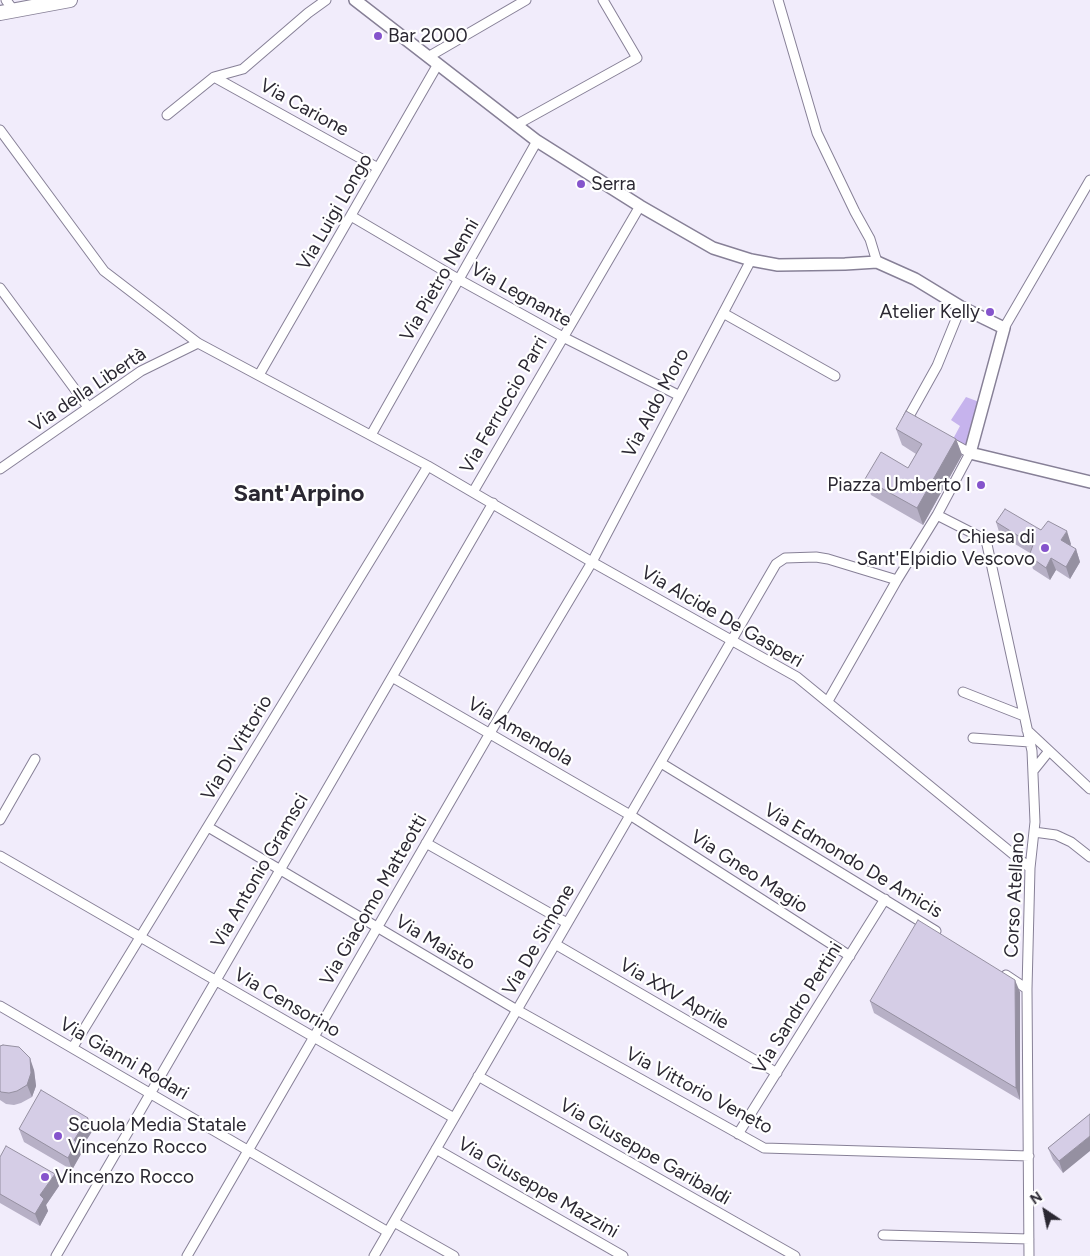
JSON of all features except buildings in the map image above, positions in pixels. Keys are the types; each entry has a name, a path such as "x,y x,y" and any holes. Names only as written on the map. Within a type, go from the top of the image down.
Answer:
{"main road":[{"path":"0,14 10,5 70,0"}],"street":[{"path":"167,115 214,77 243,69 326,0"},
{"path":"355,0 537,141 640,206 713,248 751,260 778,265 877,262 915,279 1004,328"},
{"path":"428,57 526,0"},
{"path":"516,125 637,58 603,0"},
{"path":"778,0 817,133 870,239 877,262"},
{"name":"Via Luigi Longo","path":"259,375 438,64"},
{"name":"Via Carione","path":"214,77 378,168"},
{"name":"Via Alcide De Gasperi","path":"0,130 104,271 198,343 428,466 592,562 797,677 1030,868"},
{"name":"Via Pietro Nenni","path":"371,435 537,141"},
{"path":"828,702 897,580 937,515 970,453 1004,328 1090,180"},
{"name":"Via Ferruccio Parri","path":"473,492 640,206"},
{"name":"Via Legnante","path":"351,216 458,279 563,337 678,395"},
{"name":"Via Aldo Moro","path":"592,562 678,395 751,260"},
{"path":"0,288 88,408"},
{"path":"923,426 908,418 937,366 961,306"},
{"path":"723,312 835,376"},
{"name":"Via della Libertà","path":"0,470 141,371 198,343"},
{"path":"939,436 970,453 1090,482"},
{"name":"Via Di Vittorio","path":"73,1047 428,466"},
{"name":"Via Antonio Gramsci","path":"56,1256 493,503"},
{"name":"Corso Atellano","path":"937,515 986,540 1032,751 1034,832 1030,868 1027,989 1029,1256"},
{"name":"Via De Simone","path":"374,1256 776,564 780,560 816,557 897,580"},
{"name":"Via Giacomo Matteotti","path":"187,1256 490,733 592,562"},
{"name":"Via Amendola","path":"392,676 630,815"},
{"path":"963,692 1024,716"},
{"path":"1027,730 1090,789"},
{"path":"972,738 1030,742"},
{"path":"1033,771 1049,751"},
{"path":"0,820 35,759"},
{"name":"Via Edmondo De Amicis","path":"660,764 944,936"},
{"name":"Via Gneo Magio","path":"630,815 850,956"},
{"name":"Via Maisto","path":"208,827 517,1010"},
{"path":"1034,832 1056,834 1090,856"},
{"path":"426,843 567,924"},
{"name":"Via Censorino","path":"0,856 454,1118"},
{"name":"Via Sandro Pertini","path":"738,1134 885,899"},
{"name":"Via XXV Aprile","path":"555,944 777,1073"},
{"path":"1002,973 1027,989"},
{"name":"Via Gianni Rodari","path":"0,1006 388,1232"},
{"name":"Via Vittorio Veneto","path":"517,1010 764,1148 1029,1156"},
{"name":"Via Giuseppe Garibaldi","path":"478,1076 795,1256"},
{"name":"Via Giuseppe Mazzini","path":"436,1149 623,1256"},
{"path":"394,1222 454,1256"},
{"path":"883,1235 1029,1239"}],"shaded area":[{"path":"966,397 982,403 970,448 953,439 960,426 951,420"}],"place":[{"name":"Bar 2000","path":"378,36"},
{"name":"Serra","path":"581,184"},
{"name":"Atelier Kelly","path":"990,312"},
{"name":"Piazza Umberto I","path":"981,485"},
{"name":"Chiesa di Sant'Elpidio Vescovo","path":"1045,548"},
{"name":"Scuola Media Statale Vincenzo Rocco","path":"58,1136"},
{"name":"Vincenzo Rocco","path":"45,1177"}],"district":[{"name":"Sant'Arpino","path":"299,494"}]}
